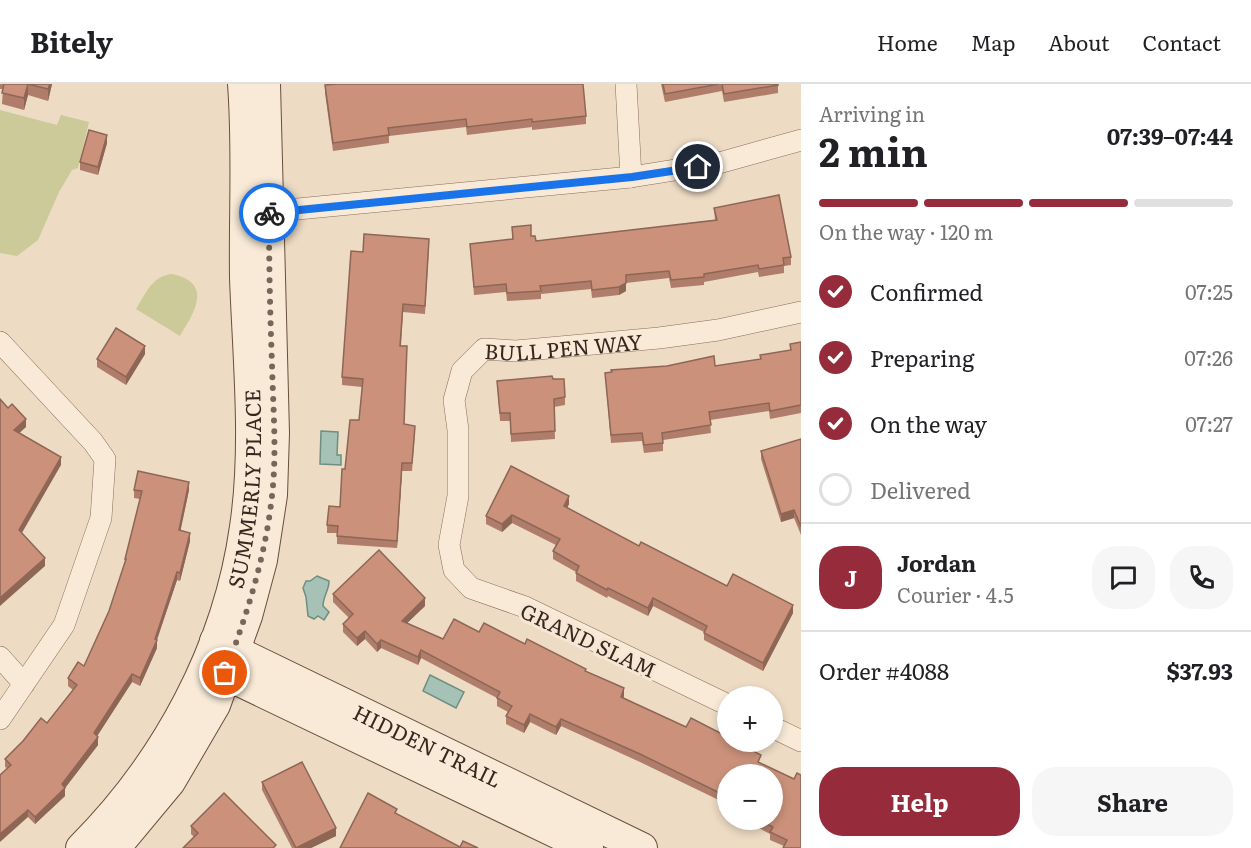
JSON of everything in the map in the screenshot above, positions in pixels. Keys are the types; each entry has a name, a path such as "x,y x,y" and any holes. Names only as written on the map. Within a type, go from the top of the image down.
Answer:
{"street":[{"name":"SUMMERLY PLACE","path":"81,848 132,791 247,616 262,560 272,495 274,433 270,322 243,84"},
{"name":"SUMMERLY PLACE","path":"256,213 265,84"},
{"path":"626,84 632,177"},
{"path":"256,213 632,177 719,163 801,140"},
{"name":"BULL PEN WAY","path":"454,570 449,545 458,496 458,430 454,400 462,371 484,349 516,351 671,336 718,330 801,312"},
{"path":"0,342 93,442 105,459 101,518 64,625 0,718"},
{"name":"GRAND SLAM","path":"454,570 471,588 525,607 717,700"},
{"path":"0,657 24,684"},
{"name":"SUMMERLY PLACE","path":"115,848 170,782 215,705 219,657"},
{"name":"HIDDEN TRAIL","path":"219,657 588,848"},
{"name":"HIDDEN TRAIL","path":"219,657 642,848"},
{"path":"783,732 801,741"}],"shaded area":[{"path":"0,110 57,125 61,115 89,122 78,168 72,170 59,192 38,240 17,256 0,253"},
{"path":"172,274 185,278 193,284 197,292 195,309 180,336 136,309 154,282 165,275"},
{"path":"321,431 338,432 337,455 341,455 341,465 320,464"},
{"path":"317,576 329,581 323,606 329,612 324,620 318,616 314,619 308,616 303,588 306,581"},
{"path":"430,675 464,692 456,708 423,691"}],"building":[{"path":"4,84 28,84 24,98 2,93"},
{"path":"28,84 50,84 48,89"},
{"path":"583,84 586,116 532,122 532,119 467,127 466,119 388,128 389,135 333,143 325,85"},
{"path":"663,84 719,84 665,94"},
{"path":"722,84 778,84 778,85 724,94"},
{"path":"89,130 107,135 98,167 80,162"},
{"path":"779,195 791,257 783,258 784,265 759,269 758,265 704,274 704,277 671,280 669,271 626,275 626,283 619,287 592,290 591,281 540,286 541,291 507,293 506,284 474,287 470,244 513,239 512,227 531,225 531,236 535,236 536,241 717,220 714,208"},
{"path":"364,234 429,239 425,306 403,304 400,346 407,346 404,424 415,426 412,463 402,463 397,541 337,536 338,526 327,525 329,506 340,507 342,469 345,469 350,420 359,420 363,379 342,377 351,251 363,252"},
{"path":"116,328 145,346 126,377 97,359"},
{"path":"801,342 801,405 770,411 769,403 709,412 711,425 662,433 663,443 644,445 642,433 611,435 605,373 612,372 611,370 667,366 714,356 715,366 761,359 760,355 791,350 790,344"},
{"path":"552,376 553,379 564,379 565,397 554,399 555,431 511,434 510,413 500,413 497,381"},
{"path":"0,399 8,408 12,404 26,419 14,430 61,457 19,530 45,558 0,598"},
{"path":"801,439 801,527 794,510 781,514 761,451"},
{"path":"511,466 569,496 564,506 639,546 641,542 727,586 733,574 793,605 763,663 704,633 707,626 653,598 648,608 576,573 579,566 553,551 560,539 512,515 502,524 486,516"},
{"path":"138,471 189,482 179,530 190,533 180,573 177,572 155,639 157,640 140,678 132,674 94,733 98,737 62,784 65,788 35,817 28,810 0,834 0,775 11,765 5,759 41,718 47,723 77,685 68,678 78,662 84,666 109,611 126,559 142,491 134,490"},
{"path":"379,550 425,598 402,621 443,639 454,619 479,632 484,623 525,644 527,639 586,669 585,671 624,688 621,697 686,727 691,718 717,731 717,752 755,752 761,755 758,762 762,764 717,764 717,792 561,719 556,727 530,714 524,725 506,716 512,706 497,698 500,692 421,650 418,657 381,640 377,644 365,631 357,638 343,624 353,614 333,594"},
{"path":"302,762 336,828 296,848 262,782"},
{"path":"797,773 801,775 801,848 783,848 787,840 770,832 783,830 783,774 794,779"},
{"path":"224,793 276,845 273,848 183,848 198,833 191,826"},
{"path":"368,793 397,809 395,813 460,847 463,841 478,848 340,848"}],"way so far":[{"path":"225,673 247,616 257,579 272,495 274,433 269,213"}],"route":[{"path":"269,213 632,177 698,167"}]}
